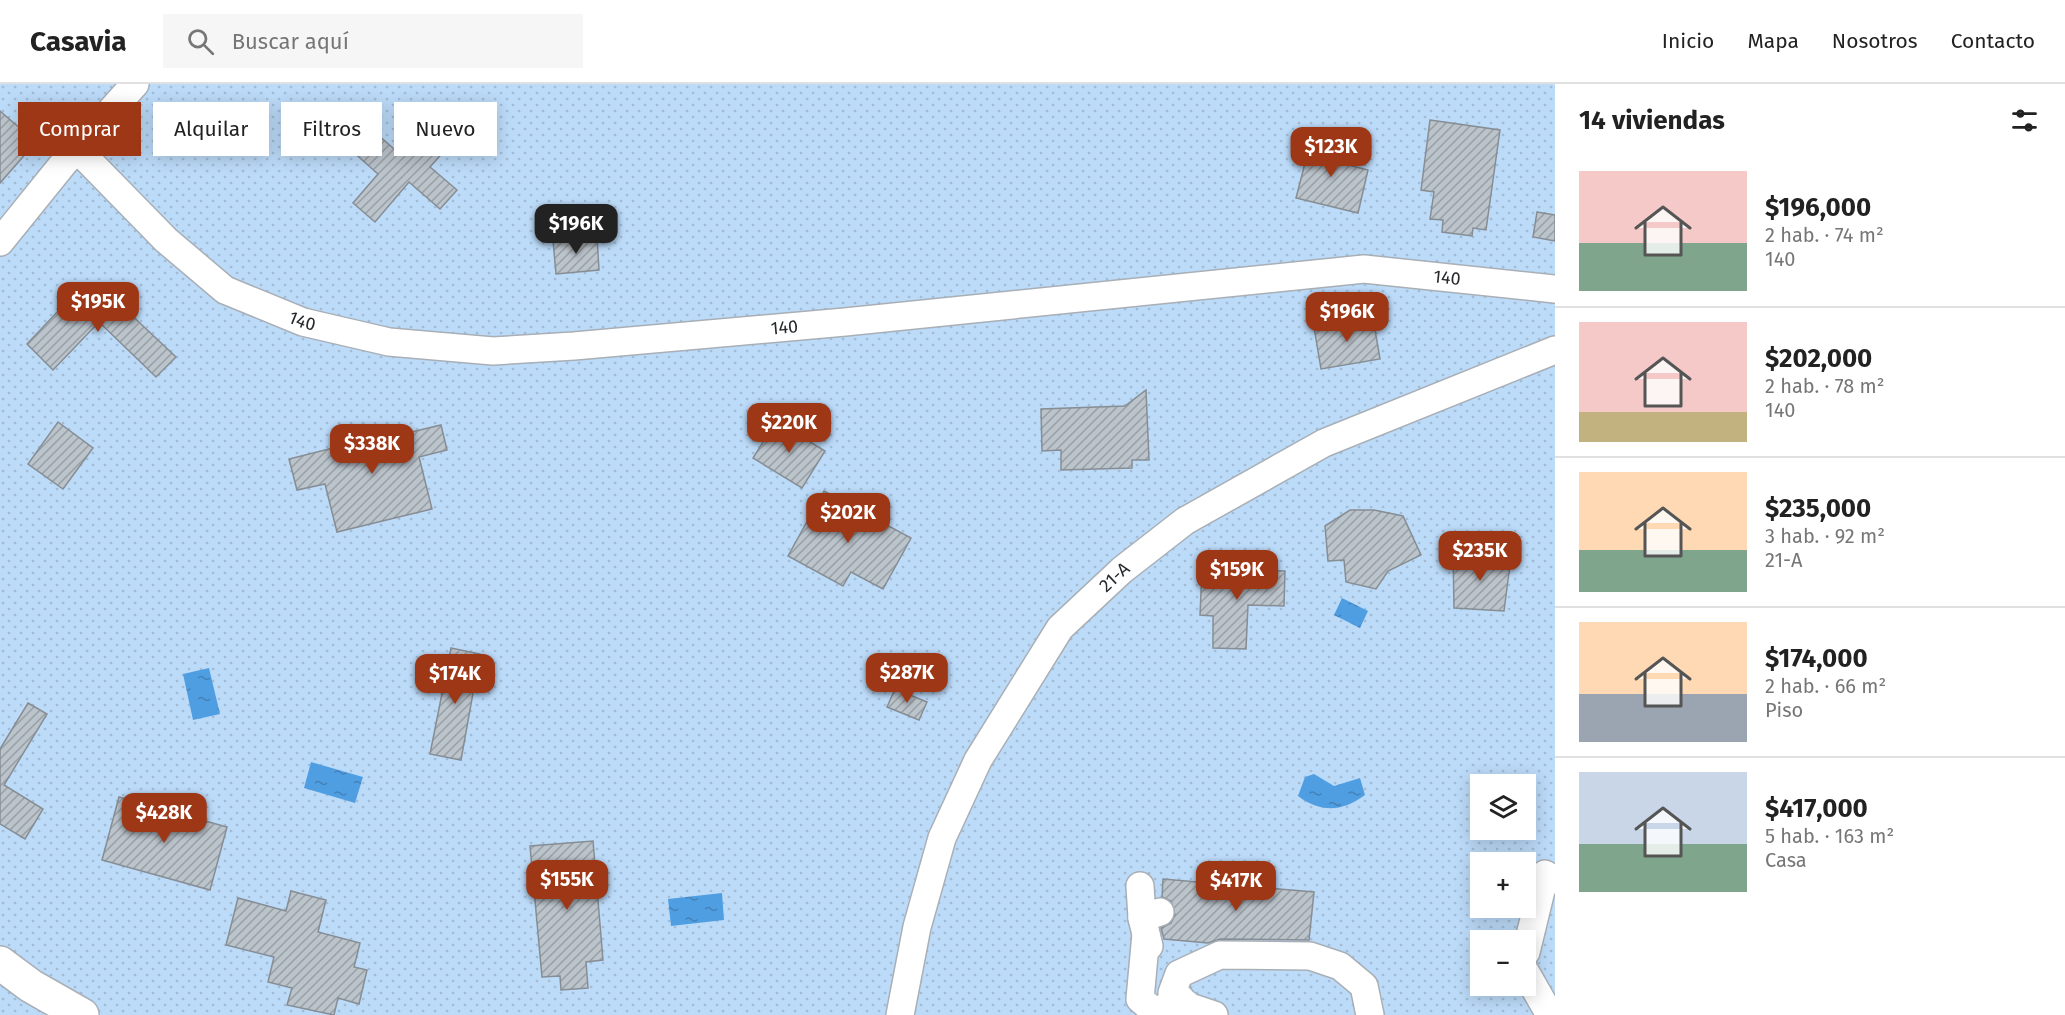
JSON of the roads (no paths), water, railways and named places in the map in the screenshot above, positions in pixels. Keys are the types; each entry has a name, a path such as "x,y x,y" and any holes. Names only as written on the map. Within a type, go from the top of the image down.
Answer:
{"main road":[{"path":"0,963 31,986 82,1015"}],"street":[{"path":"119,102 135,84"},
{"path":"0,242 71,156"},
{"name":"140","path":"84,156 166,240 225,290 303,322 388,342 493,351 574,346 845,322 1364,269 1555,289"},
{"name":"21-A","path":"900,1015 917,927 942,838 978,760 1060,628 1122,570 1185,521 1324,443 1555,350"},
{"path":"1531,930 1545,874 1555,880"},
{"path":"1140,886 1149,921 1156,972 1179,989 1190,1007 1214,1015"},
{"path":"1149,921 1140,999 1155,1011 1179,989 1179,974 1220,955 1310,956 1340,966 1364,986 1370,1015"},
{"path":"1536,990 1550,1015"}],"water":[{"path":"1342,598 1368,611 1360,628 1334,615"},
{"path":"910,655 942,668 936,683 904,669"},
{"path":"209,668 220,714 193,720 183,674"},
{"path":"311,762 363,777 355,803 304,788"},
{"path":"1314,774 1334,786 1360,778 1365,795 1348,805 1332,808 1323,808 1307,802 1298,796 1305,777"},
{"path":"722,893 724,920 671,926 668,899"}]}
